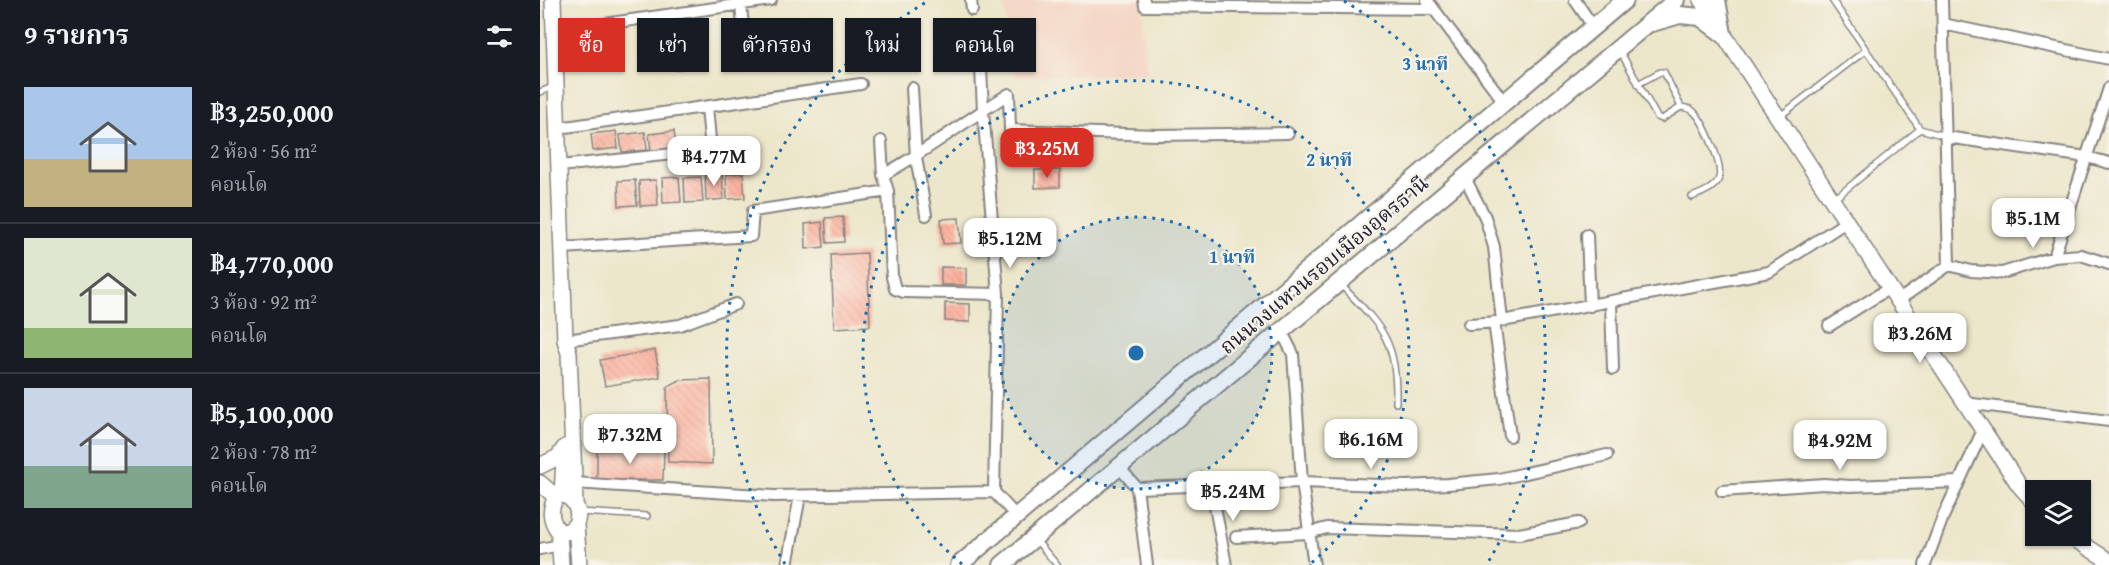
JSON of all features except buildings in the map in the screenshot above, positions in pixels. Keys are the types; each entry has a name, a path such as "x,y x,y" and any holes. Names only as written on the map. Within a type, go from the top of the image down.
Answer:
{"main road":[{"path":"553,0 565,340 569,353 574,483 569,506 579,565"},
{"name":"ถนนวงแหวนรอบเมืองอุดรธานี","path":"958,565 1625,0"},
{"name":"ถนนวงแหวนรอบเมืองอุดรธานี","path":"1002,565 1676,0"},
{"path":"1701,0 1965,404 2025,492"},
{"path":"1717,0 1723,33"},
{"path":"1650,23 1680,15 1700,17 1723,33"},
{"path":"557,532 571,530 561,353 565,340"},
{"path":"540,466 558,457 565,447"},
{"path":"540,483 569,506"},
{"path":"540,506 557,532"},
{"path":"561,565 551,508 569,506"},
{"path":"2086,546 2109,561"}],"street":[{"path":"555,32 771,0"},
{"path":"1144,0 1145,6 1431,4 1505,103"},
{"path":"1575,0 1594,28"},
{"path":"1942,0 1949,266"},
{"path":"741,4 742,18"},
{"path":"672,14 672,18"},
{"path":"1943,24 2109,59"},
{"path":"981,72 982,110 999,294 994,492 1016,516"},
{"path":"559,128 861,84"},
{"path":"912,88 916,157 926,215"},
{"path":"2054,257 2109,88"},
{"path":"883,175 916,157 982,110 1009,94 1010,130 1156,135 1288,133"},
{"path":"560,166 711,150 707,107"},
{"path":"1946,137 2087,157 2109,163"},
{"path":"881,141 883,175 888,191 892,277 895,289 904,292 999,294"},
{"path":"1464,176 1485,217 1494,247 1498,322 1510,436"},
{"path":"562,248 752,236 753,211 888,191"},
{"path":"1469,324 1498,322 1769,272 1846,222"},
{"path":"1587,235 1590,306"},
{"path":"1829,326 1949,266 1971,271 2002,273 2054,257 2081,255 2109,264"},
{"path":"1611,302 1613,369"},
{"path":"565,340 680,325 736,304"},
{"path":"1281,330 1293,354 1302,482 1314,565"},
{"path":"1965,404 2109,421"},
{"path":"1924,565 1943,517 1983,430"},
{"path":"1137,488 1302,482 1406,486 1449,484 1499,479 1607,455"},
{"path":"1119,466 1137,488 1148,565"},
{"path":"1722,491 1824,484 1850,486 1959,482"},
{"path":"574,483 774,496 994,492"},
{"path":"1211,485 1226,565"},
{"path":"787,565 800,496"},
{"path":"1236,537 1308,533 1327,528 1519,534 1579,523"},
{"path":"540,549 557,532"}],"lane":[{"path":"1832,0 1920,129 1946,137"},
{"path":"1618,47 1659,119 1681,107 1688,108 1696,114 1719,160 1719,178 1716,184 1692,197"},
{"path":"1778,118 1866,50"},
{"path":"1638,84 1664,72 1681,107"},
{"path":"540,92 557,85"},
{"path":"1832,201 1920,129"},
{"path":"1338,282 1376,321 1390,346 1395,363 1395,403"},
{"path":"569,506 647,516"},
{"path":"1034,538 1057,565"}],"shaded area":[{"path":"1003,0 1141,0 1147,74 1014,77 1013,72 1036,72 1036,18 1006,18"}]}
